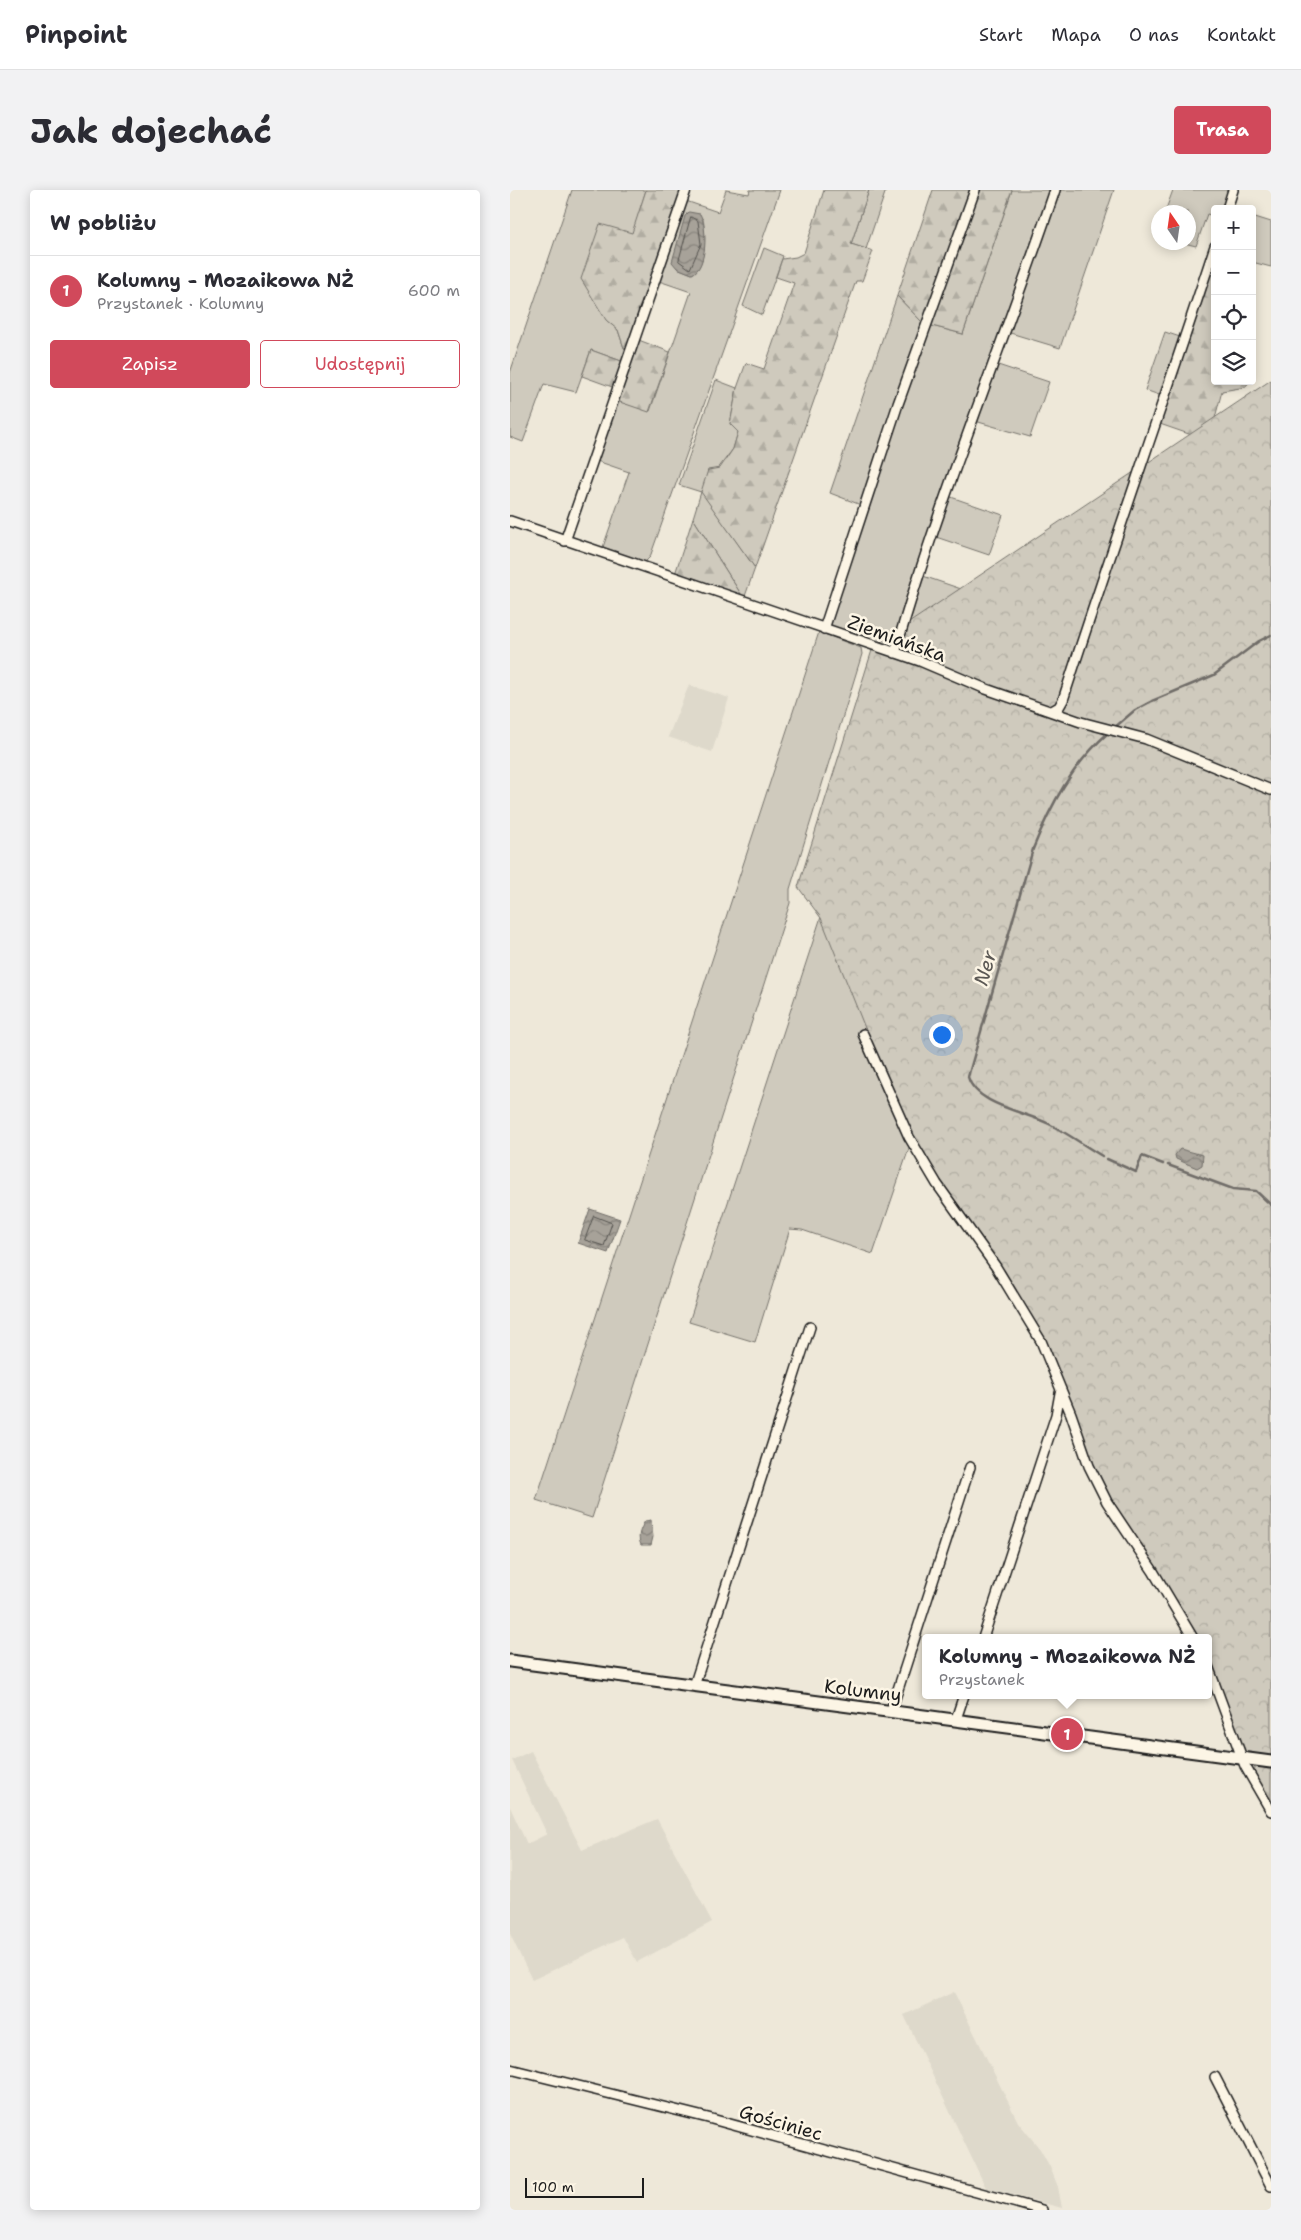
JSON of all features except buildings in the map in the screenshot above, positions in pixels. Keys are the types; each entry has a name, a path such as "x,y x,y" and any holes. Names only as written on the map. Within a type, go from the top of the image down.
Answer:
{"street":[{"path":"566,541 686,190"},
{"path":"824,630 898,404 974,190"},
{"path":"895,652 928,543 999,350 1054,190"},
{"path":"1228,205 1233,190"},
{"path":"1052,711 1057,709 1063,700 1093,604 1174,373 1214,250"},
{"name":"Ziemiańska","path":"510,522 824,630 895,652 986,689 1081,722 1155,742 1271,790"},
{"path":"863,1034 909,1137 937,1184 996,1267 1036,1333 1071,1414 1089,1466 1107,1502 1153,1571 1191,1634"},
{"path":"694,1686 810,1327"},
{"path":"984,1634 1056,1415 1060,1392"},
{"path":"891,1711 970,1467"},
{"name":"Kolumny","path":"510,1661 1271,1762"},
{"path":"1212,1677 1249,1775 1271,1812"},
{"path":"956,1719 963,1699"},
{"name":"Gościniec","path":"510,2069 690,2113 1042,2210"},
{"path":"1215,2077 1271,2186"}],"shaded area":[{"path":"689,685 729,698 712,752 668,737"},
{"path":"531,1751 582,1850 657,1819 712,1922 637,1962 623,1937 532,1980 510,1934 510,1807 527,1844 547,1834 512,1760"},
{"path":"954,1992 1018,2122 1040,2149 1050,2167 1058,2187 1062,2208 986,2188 904,2015"}],"green space":[{"path":"572,190 646,190 606,320 618,330 624,348 628,349 624,362 591,350 576,392 544,384 523,442 510,437 510,373"},
{"path":"646,190 684,190 628,349 624,348 618,330 606,320 581,279 600,224 632,233"},
{"path":"726,190 749,194 750,190 780,190 650,557 644,563 602,550 629,472 594,460 614,400 650,411 691,292 656,280 683,200 718,212","holes":["687,213 703,219 705,233 704,249 700,265 692,274 677,268 674,259"]},
{"path":"824,190 869,190 851,244 873,251 862,281 856,281 755,568 701,492 708,470 720,468 733,449 738,432 730,424 737,388 746,363 764,369 794,283 776,277 782,259 796,257 804,253"},
{"path":"869,190 886,190 866,249 851,244"},
{"path":"933,190 1012,190 963,334 924,324 897,296"},
{"path":"1012,190 1053,190 898,630 894,636 880,644 822,626 861,505 830,493 897,296 924,324 963,334"},
{"path":"1057,190 1114,190 1060,348 1007,332"},
{"path":"1173,190 1231,190 1226,205 1211,205 1211,216 1207,214 1196,246 1196,205 1168,205"},
{"path":"1256,217 1271,222 1271,267 1256,263"},
{"path":"764,248 783,256 762,315 743,306"},
{"path":"1211,263 1211,385 1247,385 1246,387 1222,391 1209,441 1157,423"},
{"path":"1165,332 1183,338 1162,396 1145,390"},
{"path":"636,339 670,352 649,412 614,400"},
{"path":"591,350 624,362 615,388 582,376"},
{"path":"995,364 1049,382 1030,437 975,421"},
{"path":"716,380 737,388 730,424 738,432 733,449 701,491 755,568 744,599 693,518 701,492 679,485"},
{"path":"1271,380 1271,1805 1254,1774 1255,1768 1240,1749 1212,1675 1212,1634 1193,1634 1103,1490 1046,1351 909,1138 821,918 798,887 873,647"},
{"path":"948,496 1003,515 989,555 933,536"},
{"path":"693,518 744,599 675,574"},
{"path":"920,575 976,594 896,642"},
{"path":"819,632 861,648 862,654 790,889 790,903 592,1518 536,1500"},
{"path":"904,662 918,1122 873,1254 802,1230 790,1229 755,1342 689,1322"}],"water":[{"path":"689,212 700,214 703,220 705,238 701,264 692,274 677,268 672,262 685,216"},
{"path":"1180,1149 1203,1155 1202,1165 1197,1168 1176,1159 1175,1155"},
{"path":"590,1209 620,1219 608,1253 578,1243"},
{"path":"651,1520 653,1537 651,1545 641,1545 639,1539 640,1530 645,1521"}],"waterway":[{"name":"Ner","path":"1114,728 1135,710 1214,675 1259,641 1271,635"},
{"name":"Ner","path":"1102,1156 1049,1124 991,1101 973,1087 968,1077 1033,849 1047,816 1073,772 1109,732"},
{"name":"Ner","path":"1107,1159 1136,1172 1142,1156 1163,1164"},
{"name":"Ner","path":"1168,1165 1233,1189 1256,1191 1271,1205"}],"place":[{"name":"Kolumny - Mozaikowa NŻ","path":"1067,1734"}]}
